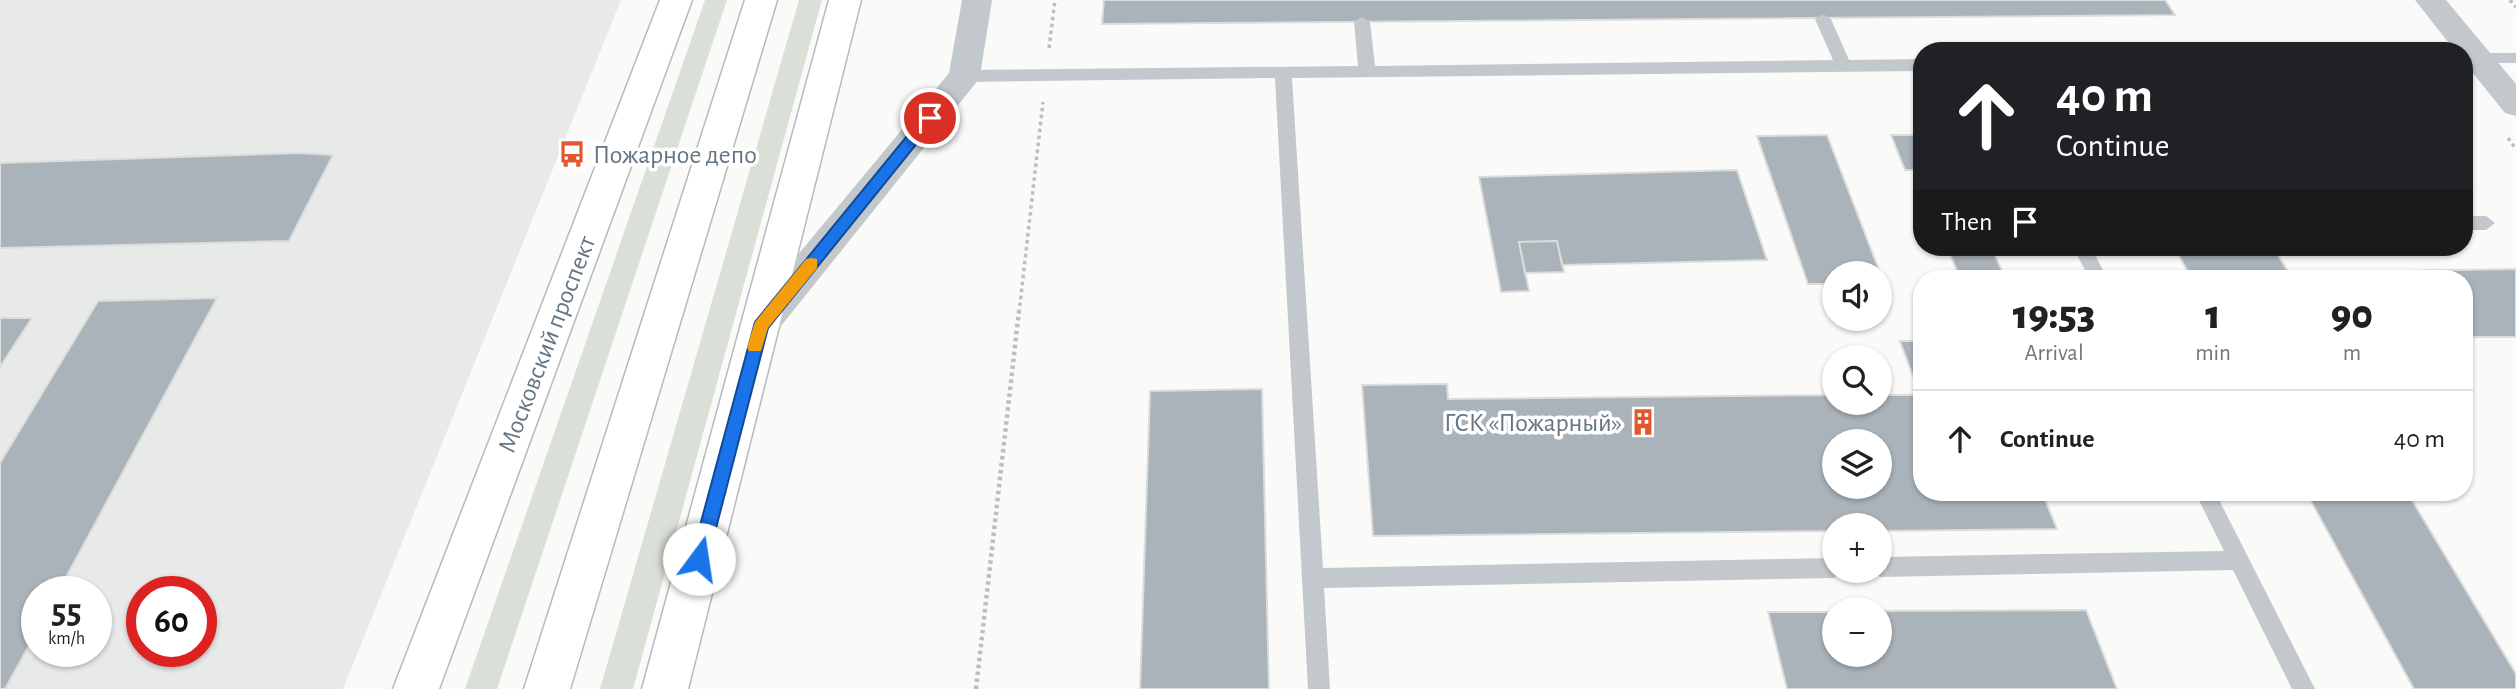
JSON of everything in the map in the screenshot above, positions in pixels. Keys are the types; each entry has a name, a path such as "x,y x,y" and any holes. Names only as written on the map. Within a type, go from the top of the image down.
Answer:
{"main road":[{"name":"Московский проспект","path":"416,689 676,0"},
{"path":"547,689 761,0"},
{"path":"666,689 845,0"}],"street":[{"path":"760,326 964,76 977,0"},
{"path":"2430,0 2460,42"},
{"path":"2473,60 2516,105"}],"lane":[{"path":"1823,19 1843,66"},
{"path":"1362,22 1367,71"},
{"path":"2473,58 2516,58"},
{"path":"964,76 1913,65"},
{"path":"1283,72 1319,689"},
{"path":"2473,223 2486,223"},
{"path":"2210,501 2304,689"},
{"path":"1892,567 2239,559"},
{"path":"1313,578 1822,568"}],"path":[{"path":"976,689 1055,0"},
{"path":"2510,0 2516,8"}],"shaded area":[{"path":"0,0 621,0 343,689 0,689"},
{"path":"705,0 727,0 497,689 465,689"},
{"path":"799,0 822,0 633,689 600,689"}],"building":[{"path":"1104,0 2165,0 2175,15 1102,24"},
{"path":"1827,135 1876,261 1822,261 1822,284 1808,284 1757,136"},
{"path":"1891,135 1913,135 1913,170 1905,170"},
{"path":"298,153 333,155 289,241 0,248 0,163"},
{"path":"1737,170 1767,260 1562,265 1557,241 1519,242 1529,291 1501,292 1479,177"},
{"path":"1557,241 1564,272 1525,273 1519,242"},
{"path":"1951,256 1995,256 2002,270 1957,270"},
{"path":"2179,256 2279,256 2287,270 2187,270"},
{"path":"2516,269 2516,337 2473,337 2473,270 2459,270"},
{"path":"217,298 67,576 21,576 21,660 5,689 0,689 0,463 98,301"},
{"path":"0,318 32,318 0,367"},
{"name":"ГСК «Пожарный»","path":"1900,341 1913,341 1913,376"},
{"name":"ГСК «Пожарный»","path":"1447,384 1448,399 1822,395 1822,415 1892,415 1892,395 1913,395 1913,501 2046,501 2057,529 1892,531 1892,513 1822,513 1822,531 1373,536 1362,385"},
{"path":"1262,389 1269,689 1140,689 1150,391"},
{"path":"2311,501 2412,501 2516,674 2516,689 2414,689"},
{"path":"2086,610 2117,689 1787,689 1768,612 1822,612 1822,667 1892,667 1892,611"}],"slow traffic":[{"path":"755,347 760,326 811,264"}],"place":[{"name":"Пожарное депо","path":"572,154"},
{"name":"ГСК «Пожарный»","path":"1643,422"}],"route":[{"path":"699,559 760,326 930,118"}]}
